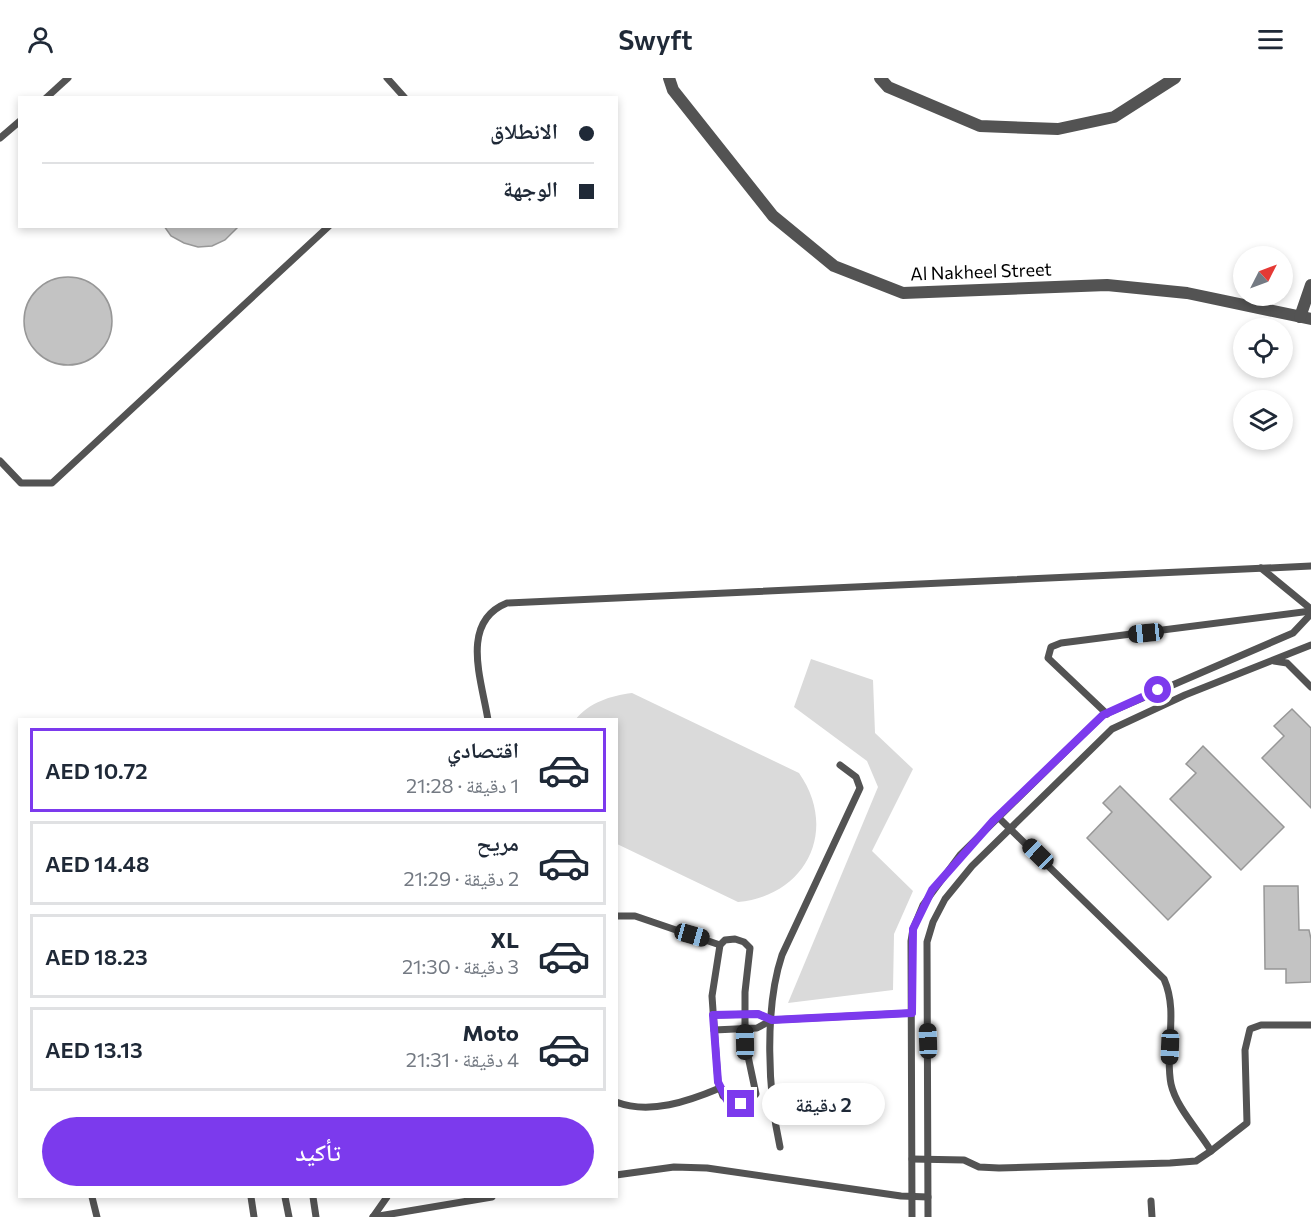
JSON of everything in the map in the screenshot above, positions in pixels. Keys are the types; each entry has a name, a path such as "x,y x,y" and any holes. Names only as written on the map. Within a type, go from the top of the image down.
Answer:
{"street":[{"name":"Al Nakheel Street","path":"669,78 673,90 773,216 834,266 903,293 1107,285 1187,293 1306,318"},
{"path":"880,78 888,87 980,126 1058,129 1114,117 1175,78"},
{"path":"1306,318 1311,285"}],"lane":[{"path":"48,96 68,78"},
{"path":"387,78 403,96"},
{"path":"0,138 18,123"},
{"path":"0,461 21,483 52,483 326,228"},
{"path":"488,718 477,634 485,617 507,603 1311,566"},
{"path":"1261,568 1311,611"},
{"path":"912,1217 911,941 918,915 932,890 998,816 1107,714 1293,633 1311,611"},
{"path":"1107,714 1048,658 1052,647 1061,643 1311,611"},
{"path":"928,1217 928,933 945,899 972,866 1112,729 1185,695 1311,645"},
{"path":"1272,660 1287,663 1311,687"},
{"path":"780,1147 773,1106 772,1020 776,984 782,955 860,788 856,777 840,765"},
{"path":"998,816 1164,979 1171,995 1172,1084 1177,1099 1211,1151"},
{"path":"618,916 635,916 720,945"},
{"path":"735,939 744,942 750,948 745,1014 745,1042 756,1094 748,1102 733,1105 723,1096 720,1088 712,996 720,945 725,940 735,939"},
{"path":"714,1030 757,1028 772,1020 912,1013"},
{"path":"713,1015 758,1014 772,1020"},
{"path":"912,1159 964,1160 979,1167 999,1168 1196,1161 1247,1123 1245,1050 1250,1029 1261,1025 1311,1025"},
{"path":"618,1102 641,1107 671,1104 720,1088"},
{"path":"618,1175 653,1168 707,1168 928,1197"},
{"path":"92,1198 97,1217"},
{"path":"250,1198 254,1217"},
{"path":"285,1198 289,1217"},
{"path":"313,1198 316,1217"},
{"path":"373,1217 386,1198"},
{"path":"373,1217 482,1198"},
{"path":"1151,1201 1152,1217"}],"shaded area":[{"path":"811,659 873,680 875,733 913,769 872,851 913,891 894,934 893,990 788,1003 878,787 867,761 794,707"},
{"path":"632,693 799,773 811,795 816,816 815,837 809,857 798,874 782,887 762,897 738,902 618,844 618,718 577,718 601,701"}],"building":[{"path":"165,228 237,228 225,240 212,246 198,247 171,236"},
{"path":"68,277 85,281 99,290 108,304 112,321 108,338 99,352 85,361 68,365 51,361 37,352 28,338 24,321 28,304 37,290 51,281"},
{"path":"1292,709 1311,728 1311,808 1262,758 1284,736 1274,726"},
{"path":"1203,746 1284,827 1241,870 1170,799 1196,773 1186,764"},
{"path":"1120,786 1211,877 1168,920 1087,838 1112,812 1103,803"},
{"path":"1264,886 1298,886 1299,930 1309,930 1311,939 1311,982 1286,983 1286,969 1265,969"}],"route":[{"path":"741,1104 733,1105 728,1102 718,1082 713,1015 758,1014 772,1020 912,1013 911,941 918,915 932,890 960,855 993,821 1103,715 1158,690"}]}
